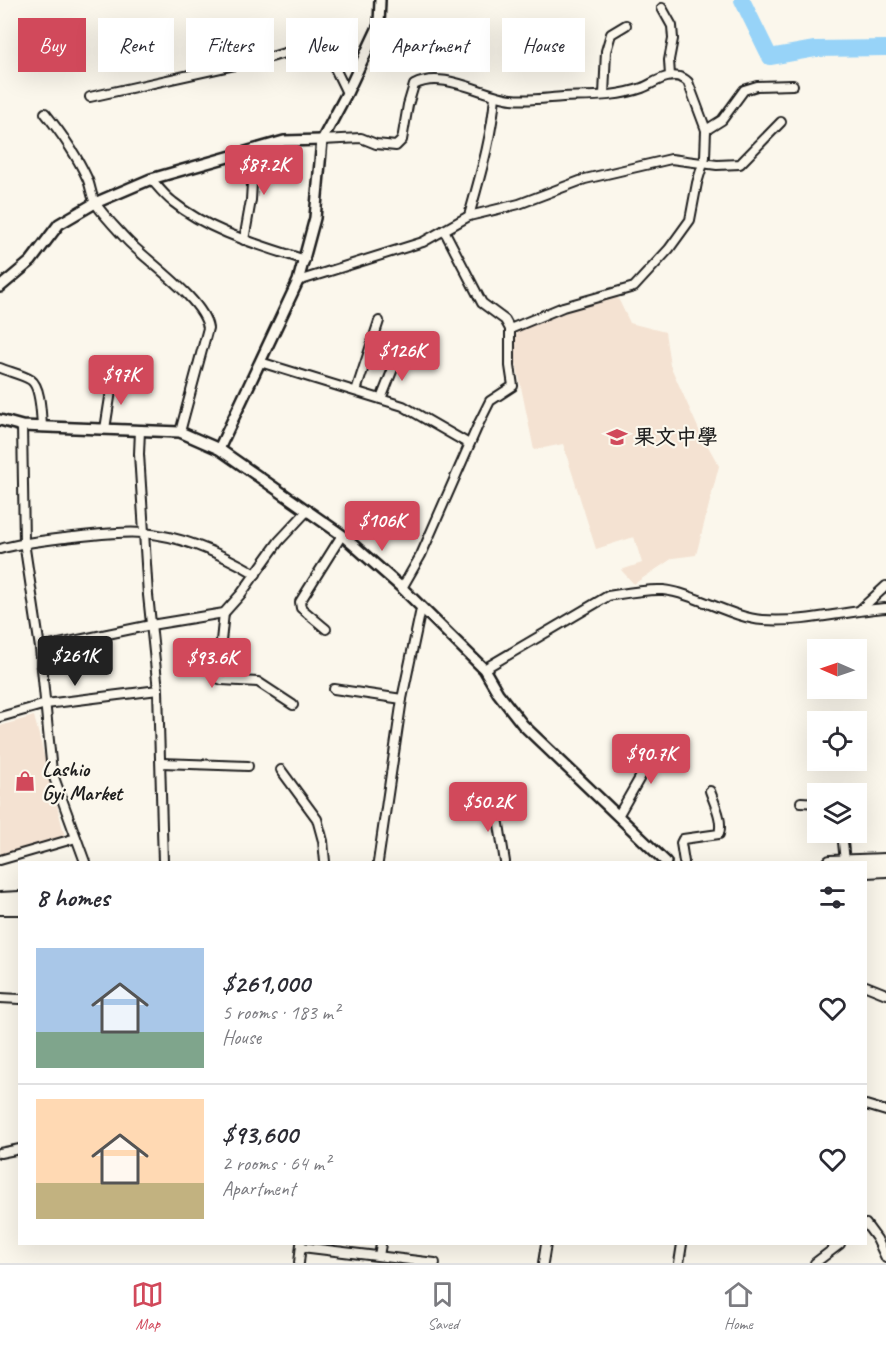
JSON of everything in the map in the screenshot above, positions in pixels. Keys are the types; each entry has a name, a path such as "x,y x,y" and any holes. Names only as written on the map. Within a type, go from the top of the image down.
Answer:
{"main road":[{"path":"866,861 886,860"},
{"path":"867,871 886,870"},
{"path":"0,899 18,898"},
{"path":"0,908 18,908"}],"street":[{"path":"219,449 298,281 315,218 322,140 379,25 380,0"},
{"path":"662,8 672,26 670,76"},
{"path":"604,96 606,51 611,34 626,25"},
{"path":"90,97 271,57 315,44 319,44 328,54 347,93"},
{"path":"0,287 31,261 59,224 95,203 151,179 284,141 361,138 376,144 396,146 402,140 414,85 422,80 459,84 484,90 495,96 513,99 604,96 642,88 670,76 683,77 688,82 706,130 704,162 697,183 690,220 669,249 634,287 563,307 510,329"},
{"path":"706,130 722,120 744,90 757,86 793,85"},
{"path":"469,216 493,121 495,96"},
{"path":"45,113 78,159 89,182 95,203 125,239 171,279 207,319 208,328 180,432"},
{"path":"298,281 423,242 469,216 519,204 585,179 670,159 717,165 740,164 781,122"},
{"path":"244,240 251,200 254,149"},
{"path":"151,179 172,201 195,218 244,240 305,260"},
{"path":"402,588 421,555 490,401 513,386 510,366 510,329 505,320 482,303 444,230"},
{"path":"356,391 379,321"},
{"path":"381,399 398,356"},
{"path":"260,362 403,406 469,444"},
{"path":"0,368 33,381 40,404 42,426"},
{"path":"105,429 111,391 117,378"},
{"path":"0,420 22,426 180,432 219,449 308,510 402,588 484,669 498,693 523,725 665,861"},
{"path":"22,426 24,542 40,648 52,772 85,861"},
{"path":"140,430 139,454 150,625 158,690 163,861"},
{"path":"293,705 258,682 217,678 224,613 241,594 279,542 308,510"},
{"path":"0,549 24,542 113,533 144,533 182,540 225,556 256,574"},
{"path":"326,629 301,608 300,602 342,536"},
{"path":"860,610 886,586"},
{"path":"484,669 608,596 630,592 663,590 762,620 803,620 886,608"},
{"path":"378,861 402,699 421,609"},
{"path":"40,648 150,625 224,613"},
{"path":"334,689 402,699"},
{"path":"0,717 46,704 158,690"},
{"path":"618,816 646,767 657,741"},
{"path":"161,763 248,766"},
{"path":"280,770 317,819 323,841 325,861"},
{"path":"684,861 681,843 683,839 719,834 721,824 710,791"},
{"path":"495,800 505,861"},
{"path":"801,802 807,802"},
{"path":"0,860 76,838"},
{"path":"843,843 845,861"},
{"path":"867,986 886,994"},
{"path":"0,998 18,999"},
{"path":"867,1105 886,1111"},
{"path":"0,1153 18,1149"},
{"path":"867,1225 886,1258"},
{"path":"877,1239 886,1244"},
{"path":"298,1263 301,1245 435,1263"},
{"path":"379,1256 381,1245"},
{"path":"543,1263 546,1245"},
{"path":"679,1263 682,1245"},
{"path":"815,1263 839,1245"}],"shaded area":[{"name":"果文中學","path":"616,294 630,323 665,332 670,365 699,430 719,466 696,555 673,558 634,584 621,570 642,563 634,537 596,549 563,444 534,450 512,343 518,331"},
{"name":"Lashio Gyi Market","path":"34,716 65,837 0,856 0,726"}],"waterway":[{"path":"742,0 770,57 815,49 886,48"}],"place":[{"name":"果文中學","path":"617,437"},
{"name":"Lashio Gyi Market","path":"25,781"}]}
